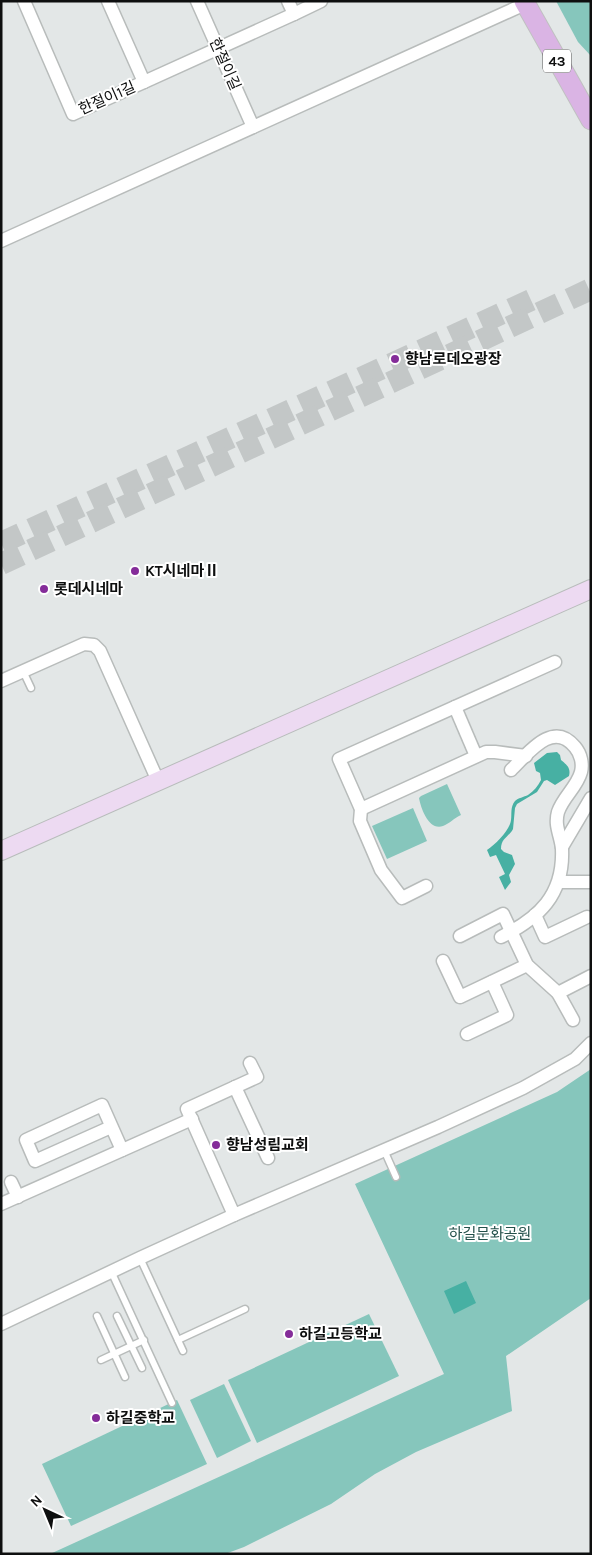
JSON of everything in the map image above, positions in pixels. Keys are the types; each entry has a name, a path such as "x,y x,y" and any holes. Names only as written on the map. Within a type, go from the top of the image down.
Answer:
{"main road":[{"name":"43","path":"524,3 591,120"}],"street":[{"name":"한절이1길","path":"24,1 73,114 144,82 108,1"},
{"name":"한절이길","path":"197,1 253,127"},
{"path":"288,1 294,14"},
{"path":"144,82 321,1"},
{"path":"1,241 524,3"},
{"path":"1,851 591,588"},
{"path":"1,681 84,644 89,643 97,648 158,781"},
{"path":"426,886 402,898 381,870 360,821 361,809 339,759 555,662"},
{"path":"454,707 476,756"},
{"path":"506,934 534,915 551,897 558,882 562,862 562,847 557,829 558,813 586,765 574,746 568,741 559,737 550,737 541,740 510,770"},
{"path":"361,809 486,752 526,756"},
{"path":"562,847 591,798"},
{"path":"558,882 591,882"},
{"path":"460,936 503,914 506,934 527,964 558,993 572,1020"},
{"path":"534,915 545,937 587,917"},
{"path":"443,962 460,997 527,964"},
{"path":"558,993 591,976"},
{"path":"467,1034 509,1019 492,982"},
{"path":"1,1324 234,1215 523,1088 575,1059 591,1044"},
{"path":"234,1215 187,1109 257,1077 250,1063"},
{"path":"235,1087 268,1158"},
{"path":"111,1126 35,1161 26,1140 102,1105 122,1150"},
{"path":"1,1204 192,1119"},
{"path":"11,1182 18,1197"}],"lane":[{"path":"23,671 31,688"},
{"path":"384,1150 396,1177"},
{"path":"140,1258 183,1351"},
{"path":"112,1271 172,1403"},
{"path":"178,1340 245,1309"},
{"path":"97,1316 125,1377"},
{"path":"118,1316 142,1368"},
{"path":"101,1360 144,1340"}],"green space":[{"path":"556,1 591,1 591,56 578,42"},
{"path":"447,784 461,815 438,827 426,818 419,798"},
{"path":"413,808 427,841 387,859 372,826"},
{"name":"하길문화공원","path":"591,1069 591,1298 506,1356 512,1411 416,1452 375,1474 331,1504 244,1547 225,1554 50,1554 444,1374 355,1184 557,1092"},
{"path":"369,1314 399,1376 257,1443 228,1380"},
{"path":"224,1384 251,1441 217,1458 190,1400"},
{"path":"177,1400 207,1464 71,1526 42,1464"}],"shaded area":[{"path":"557,752 561,760 568,767 569,776 555,785 547,780 544,781 537,792 517,804 513,829 501,845 501,849 504,852 512,855 515,864 509,875 511,882 505,890 499,877 505,874 496,855 490,857 487,850 498,841 508,828 511,820 512,806 515,801 528,795 540,782 540,773 536,771 534,763 547,753"},
{"path":"466,1281 476,1303 454,1314 444,1291"}],"tunnel":[{"path":"1,564 591,289"},
{"path":"1,543 531,300"}],"place":[{"name":"향남로데오광장","path":"395,359"},
{"name":"KT시네마Ⅱ","path":"135,571"},
{"name":"롯데시네마","path":"44,589"},
{"name":"향남성림교회","path":"216,1145"},
{"name":"하길고등학교","path":"289,1334"},
{"name":"하길중학교","path":"96,1418"}]}
